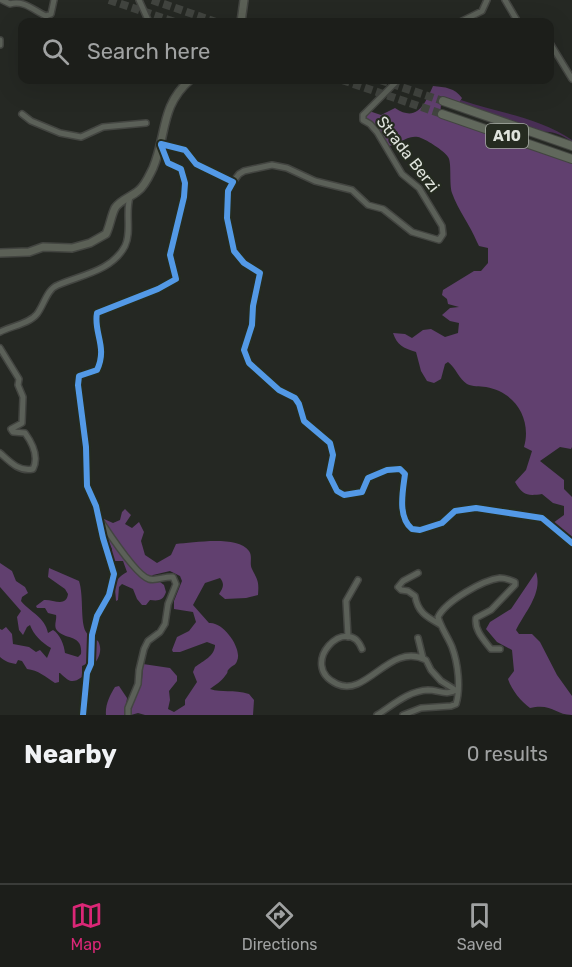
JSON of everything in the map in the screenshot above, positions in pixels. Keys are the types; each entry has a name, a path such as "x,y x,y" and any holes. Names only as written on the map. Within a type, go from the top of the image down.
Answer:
{"highway":[{"name":"A10","path":"443,101 572,146"},
{"name":"A10","path":"442,114 572,159"}],"main road":[{"path":"242,18 244,0"},
{"path":"0,253 29,252 43,247 72,248 90,243 106,234 116,207 144,184 161,145 164,121 168,111 172,102 187,84"}],"street":[{"path":"2,0 10,4 24,2 46,16 51,14 54,0"},
{"path":"139,0 147,18"},
{"path":"468,18 482,11 487,0"},
{"path":"505,0 516,18"},
{"path":"0,40 0,45"},
{"path":"554,51 572,80"},
{"name":"Strada Berzi","path":"233,182 244,171 272,165 286,168 315,181 352,190 368,205 383,209 412,232 440,240 443,234 442,226 419,188 402,174 377,132 363,120 363,115 394,84"},
{"path":"22,114 31,121 60,133 81,136 103,127 146,123"},
{"path":"161,145 185,150 196,164 233,182 228,191 227,218 234,251 244,262 260,273 253,306 252,325 244,350 247,361 279,390 295,398 306,423 330,443 333,455 329,475 339,493 344,495 362,492 366,480 380,472 393,469 403,471 405,476 402,498 408,526 414,530 442,523 455,511 470,508 485,509 542,518 572,543"},
{"path":"83,715 87,673 91,664 92,635 97,616 109,595 114,574 96,506 87,486 86,447 79,376 97,370 100,363 97,313 176,279 170,255 182,209 185,183 182,169 168,163 161,145"},
{"path":"0,332 33,318 50,291 57,285 88,275 111,263 118,256 126,245 130,196"},
{"path":"0,348 19,379 18,385 24,397 22,423 11,429 13,432 25,433 32,443 36,463 33,469 25,471 0,453"},
{"path":"99,520 143,576 151,579 173,577 176,584 168,604 165,624 160,632 148,641 144,649 138,684 130,701 128,715"},
{"path":"418,573 403,581 398,587 415,596 417,607 427,617 441,625"},
{"path":"403,715 427,707 456,704 459,686 456,664 452,646 438,617 441,611 477,586 504,578 512,580 515,584 506,596 491,610 476,618 475,622 475,627 491,649 500,650"},
{"path":"348,637 346,601 358,580"},
{"path":"362,649 357,639 337,638 324,650 322,657 325,672 338,685 358,684 393,661 407,656 423,658 430,664 431,670 441,681 457,691"},
{"path":"418,638 423,658"},
{"path":"376,715 415,692 430,690 449,694 457,691"}],"shaded area":[{"path":"433,86 453,90 462,98 459,103 441,104 440,117 572,162 572,447 571,449 560,447 540,461 564,480 564,489 572,497 572,541 553,523 564,515 564,506 553,503 542,494 526,494 515,482 526,470 532,451 524,447 526,427 519,408 513,401 496,390 467,384 448,362 445,364 441,379 434,383 427,381 421,371 416,352 401,346 393,333 405,334 412,338 423,330 431,329 445,337 458,333 459,323 450,321 442,315 450,308 459,307 448,304 447,299 442,295 443,290 474,271 481,271 488,263 488,248 479,246 452,193 450,163 446,154 418,137 388,146 372,123 365,118 369,111 381,115 395,108 403,112 415,112 423,105"},
{"path":"461,100 546,126 572,142 558,134 543,132 459,103"},
{"path":"125,509 131,515 125,524 132,528 139,522 144,532 141,541 145,555 157,563 171,555 176,544 225,541 243,546 249,551 251,567 258,581 258,595 225,599 219,594 223,586 220,578 205,583 193,605 209,623 220,626 226,631 237,650 236,663 222,680 210,689 249,694 254,700 253,715 145,715 138,713 131,715 133,700 142,679 143,664 170,668 177,676 177,681 169,691 168,709 174,712 185,705 185,700 197,682 193,672 195,667 211,655 215,645 207,642 180,652 173,652 177,637 189,631 196,622 193,612 174,609 174,601 182,581 180,576 170,571 153,575 148,580 164,585 166,592 162,599 150,600 146,605 142,605 133,589 122,584 119,587 116,601 115,584 127,572 123,561 112,561 112,549 104,533 104,519 113,523 120,520"},
{"path":"0,563 12,571 16,581 25,587 28,593 22,597 21,601 41,619 48,633 53,630 58,634 65,653 78,657 81,654 79,643 59,633 55,626 56,615 48,613 45,608 36,606 44,600 62,602 67,598 68,594 65,589 48,577 49,568 79,581 84,628 98,641 100,648 98,658 92,667 86,664 82,666 82,677 72,681 59,673 59,682 55,683 38,672 27,669 22,661 18,660 14,664 0,657 0,629 6,627 12,634 13,644 29,647 36,652 40,650 47,658 51,648 38,638 30,625 23,635 19,630 17,617 21,611 0,587"},
{"path":"536,572 538,580 535,595 516,630 519,634 532,634 540,642 557,675 572,696 572,715 543,707 530,708 523,702 514,692 508,679 514,671 512,650 497,642 486,629 490,622 511,609"},
{"path":"119,686 127,698 125,715 106,715 110,697 115,687"}],"tunnel":[{"path":"109,0 163,18"},
{"path":"152,0 204,18"},
{"path":"354,84 442,114"},
{"path":"392,84 443,101"}],"cycle path":[{"path":"161,144 185,150 196,164 233,182 228,191 227,218 234,251 244,263 260,273 253,306 252,325 244,350 249,363 279,390 295,398 304,421 330,443 333,455 329,475 337,491 344,495 362,492 368,478 387,470 400,469 405,474 402,495 404,518 412,529 420,530 442,523 455,511 476,508 542,518 572,543"},
{"path":"83,715 87,673 91,664 92,635 97,616 109,595 114,574 96,506 87,486 86,447 78,385 79,376 97,370 100,362 101,347 96,320 97,313 158,289 176,279 170,255 184,197 185,183 181,169 168,163 161,145"}]}
